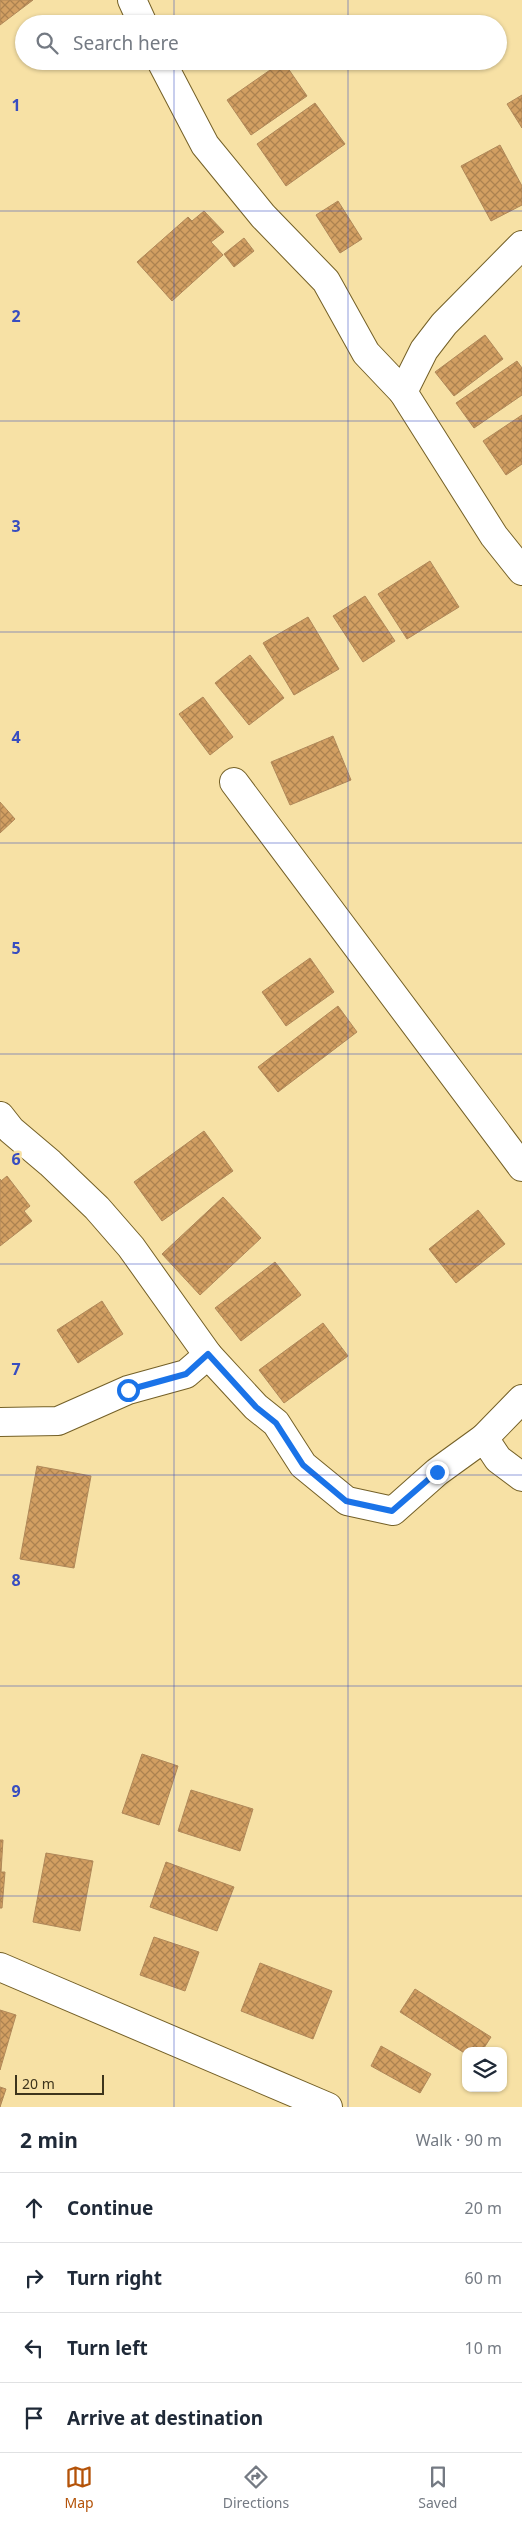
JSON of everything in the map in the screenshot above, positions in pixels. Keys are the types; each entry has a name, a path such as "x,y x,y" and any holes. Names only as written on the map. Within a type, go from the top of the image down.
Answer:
{"street":[{"path":"132,0 139,15"},
{"path":"165,70 205,145 263,216 326,281 366,353 403,392 494,536 522,571"},
{"path":"403,392 424,350 444,324 522,245"},
{"path":"234,782 522,1167"},
{"path":"0,1116 11,1130 50,1163 97,1208 131,1248 208,1354 256,1407 276,1423 303,1465 346,1501 392,1511 437,1472 484,1438 522,1399"},
{"path":"0,1422 58,1421 128,1390 186,1374 208,1354"},
{"path":"484,1438 498,1459 522,1477"},
{"path":"0,1967 328,2107"}],"building":[{"path":"0,0 33,0 0,25"},
{"path":"270,70 289,70 307,96 251,135 227,100"},
{"path":"522,95 522,128 507,104"},
{"path":"315,103 345,144 286,186 257,144"},
{"path":"500,145 522,186 522,205 491,221 461,166"},
{"path":"338,201 362,239 340,253 316,215"},
{"path":"204,211 224,232 211,242 223,255 172,301 137,262 188,217 192,221"},
{"path":"244,238 254,251 234,267 224,254"},
{"path":"485,335 503,359 454,396 435,372"},
{"path":"517,361 522,368 522,395 474,428 456,403"},
{"path":"522,415 522,464 506,475 483,441"},
{"path":"430,561 459,607 407,639 378,594"},
{"path":"365,596 395,641 363,662 333,616"},
{"path":"308,617 339,669 294,695 263,643"},
{"path":"250,655 284,698 249,725 215,683"},
{"path":"203,697 233,737 210,755 179,714"},
{"path":"333,736 351,780 290,805 271,762"},
{"path":"0,802 15,819 0,833"},
{"path":"310,958 334,992 286,1026 262,992"},
{"path":"338,1006 357,1032 278,1092 258,1067"},
{"path":"204,1131 233,1171 162,1221 134,1182"},
{"path":"7,1176 30,1206 24,1211 32,1221 0,1246 0,1179 1,1181"},
{"path":"223,1197 261,1238 200,1295 162,1254"},
{"path":"478,1210 505,1244 456,1283 429,1249"},
{"path":"275,1262 301,1295 241,1341 215,1308"},
{"path":"102,1301 123,1334 78,1363 57,1330"},
{"path":"323,1323 348,1356 284,1403 259,1370"},
{"path":"37,1466 91,1476 74,1568 20,1559"},
{"path":"142,1754 178,1766 159,1825 122,1813"},
{"path":"191,1790 253,1809 240,1851 178,1831"},
{"path":"0,1840 3,1840 1,1872 5,1872 2,1908 0,1908"},
{"path":"46,1853 93,1861 80,1931 33,1922"},
{"path":"166,1862 234,1887 217,1931 150,1907"},
{"path":"154,1937 199,1952 185,1991 140,1975"},
{"path":"260,1963 332,1991 313,2039 241,2011"},
{"path":"415,1989 491,2037 485,2047 462,2047 462,2051 400,2012"},
{"path":"0,2010 16,2015 0,2070"},
{"path":"381,2046 431,2074 420,2093 371,2066"},
{"path":"0,2087 6,2089 0,2107"}],"route":[{"path":"128,1390 186,1374 208,1354 256,1407 276,1423 303,1465 346,1501 392,1511 437,1472"}]}
